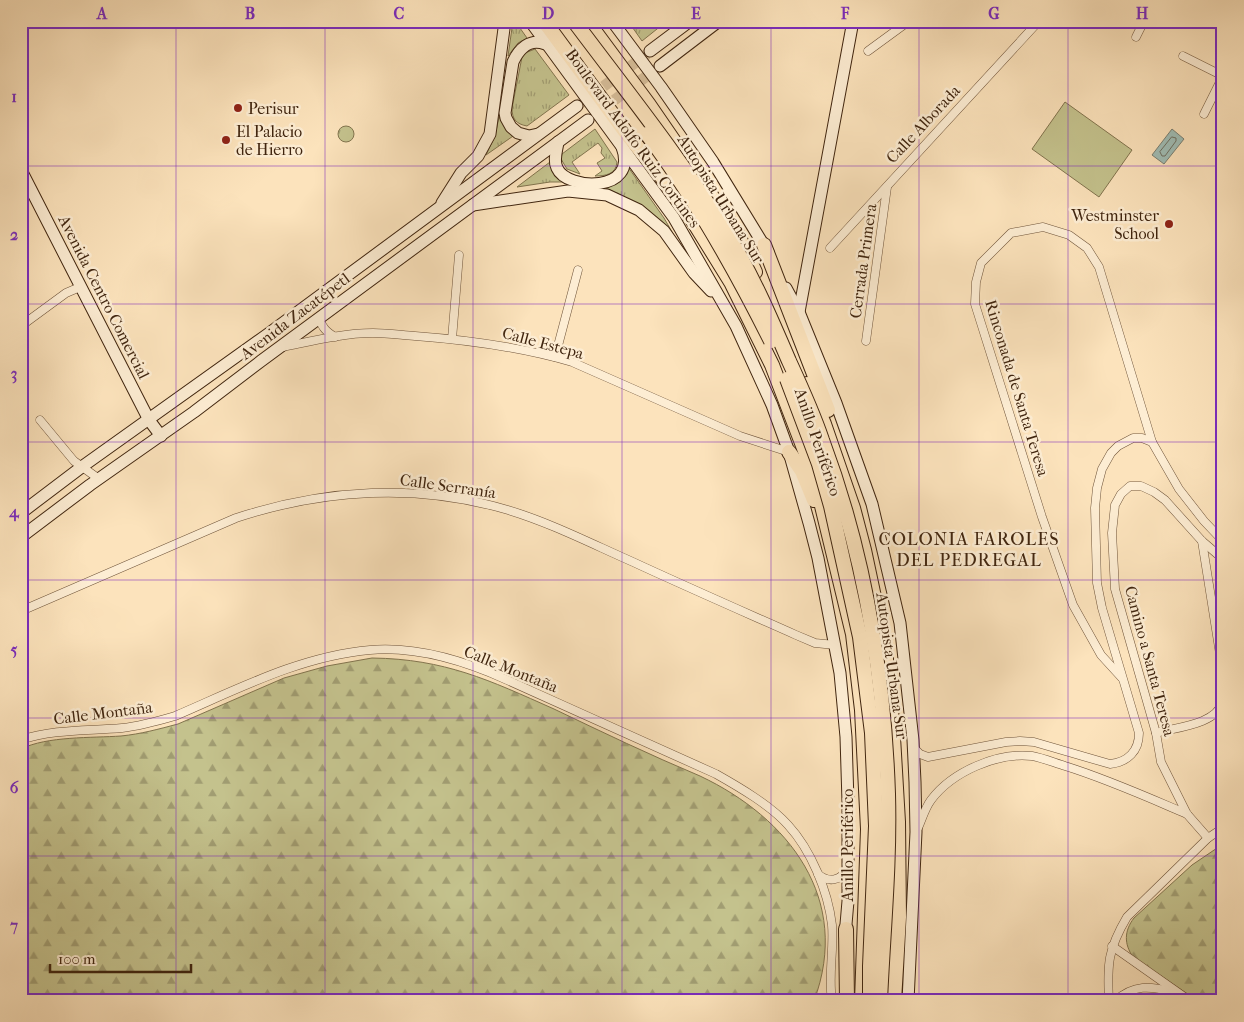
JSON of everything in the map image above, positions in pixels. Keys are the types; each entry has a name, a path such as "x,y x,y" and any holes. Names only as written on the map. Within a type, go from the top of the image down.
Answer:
{"highway":[{"name":"Anillo Periférico","path":"544,21 628,134 679,198 730,282 772,365 815,477 852,634 862,710 868,829 862,1001"},
{"name":"Autopista Urbana Sur","path":"564,21 657,148 714,234 745,288 773,345 819,464 831,506 860,636 872,733 876,826 870,1001"},
{"name":"Autopista Urbana Sur","path":"574,21 672,151 729,238 778,335 819,431 840,492 868,608 878,666 885,747 888,836 880,1001"},
{"name":"Anillo Periférico","path":"587,21 649,104 737,233 824,424 853,508 885,649 892,720 898,822 899,917 894,1001"},
{"path":"764,245 832,419 853,508"},
{"path":"788,452 802,472 814,499 835,559"},
{"path":"846,929 847,1001"}],"main road":[{"path":"438,209 461,174 478,156 490,134 505,21"},
{"name":"Boulevard Adolfo Ruiz Cortines","path":"530,21 674,218 725,306 759,375 772,405 788,452 809,522 835,645 841,683 846,737 848,802 846,929 841,966 841,1001"},
{"path":"612,21 713,162 764,245 799,312 836,403 872,504 900,623 913,740 916,832 908,1001"},
{"path":"650,51 690,21"},
{"path":"660,66 718,21"},
{"path":"799,312 853,21"},
{"path":"540,134 529,136 518,133 508,124 505,113 513,62 523,48 531,43 545,44"},
{"name":"Avenida Zacatépetl","path":"21,513 578,106"},
{"name":"Avenida Zacatépetl","path":"21,537 194,412 588,120"},
{"path":"558,142 555,159 560,173 570,180 599,184 608,182 620,172 624,161 621,145"},
{"name":"Avenida Centro Comercial","path":"21,170 24,183 149,420 161,436"},
{"path":"472,205 568,191 607,195 639,210 664,231 694,273 725,306"}],"street":[{"path":"868,52 909,21"},
{"name":"Calle Alborada","path":"830,248 1039,21"},
{"path":"1136,37 1144,21"},
{"path":"1183,56 1223,76 1204,114"},
{"name":"Cerrada Primera","path":"866,341 887,186"},
{"name":"Rinconada de Santa Teresa","path":"1122,678 1101,655 1073,605 1042,517 975,304 976,282 981,264 1011,233 1043,227 1069,235 1087,248 1099,267 1152,442"},
{"path":"452,339 459,256"},
{"path":"555,357 578,270"},
{"path":"21,326 66,293 80,287"},
{"path":"320,318 321,325 335,337"},
{"name":"Calle Estepa","path":"278,348 335,337 372,333 491,344 555,357 572,362 740,436 788,452"},
{"path":"40,420 74,461 99,479"},
{"name":"Camino a Santa Teresa","path":"913,740 916,752 928,757 1020,741 1034,742 1110,764 1116,764 1128,758 1135,750 1139,733 1102,608 1097,583 1095,508 1097,488 1102,469 1111,453 1118,446 1133,438 1142,438 1152,442"},
{"path":"1152,442 1156,446 1178,489 1204,522 1223,541"},
{"name":"Camino a Santa Teresa","path":"1208,838 1187,814 1161,762 1156,733 1115,589 1112,532 1114,505 1121,494 1130,486 1141,486 1165,500 1202,541 1223,559"},
{"name":"Calle Serranía","path":"21,611 236,518 304,499 351,493 387,492 424,494 467,500 508,510 565,532 815,643 835,645"},
{"path":"1202,541 1223,673"},
{"name":"Calle Montaña","path":"21,740 40,734 121,728 161,720 175,716 281,671 325,658 371,650 421,653 456,660 490,672 729,781 753,796 786,823 797,836 816,870 828,903 832,925 832,1001"},
{"path":"1156,733 1209,718 1218,712 1223,702"},
{"name":"Camino a Santa Teresa","path":"916,832 930,801 945,785 968,771 995,759 1017,756 1033,756 1080,771 1187,814"},
{"path":"1080,771 1087,756"},
{"path":"1109,1001 1108,960 1112,946 1127,917 1208,838 1223,828"},
{"path":"816,870 821,877 833,880 842,877 848,870"},
{"path":"1112,946 1190,1001"},
{"path":"1115,1001 1124,994 1141,987 1178,993"}],"green space":[{"path":"513,21 515,21 527,38 518,43 508,56"},
{"path":"628,21 667,21 642,41"},
{"path":"535,49 569,95 527,126 515,120 512,108 522,57 525,53"},
{"path":"1065,102 1132,150 1099,197 1032,149"},
{"path":"499,117 506,128 516,134 486,155 495,136"},
{"path":"346,126 354,134 346,142 338,134"},
{"path":"595,129 617,162 615,169 607,175 595,176 602,171 597,163 605,158 601,153 602,148 598,143 572,162 580,174 567,169 561,159 562,154"},
{"path":"550,162 568,182 550,182 517,187"},
{"path":"628,167 664,218 682,249 655,216 644,207 606,188 620,180"},
{"path":"372,658 422,662 487,680 700,776 732,794 761,815 785,839 805,866 818,896 825,929 824,964 814,1001 21,1001 21,749 56,740 121,736 164,728 178,724 284,678 327,666"},
{"path":"1223,844 1223,1001 1198,1001 1133,957 1126,938 1128,928 1134,918 1192,865"}],"water":[{"path":"1172,129 1184,139 1164,164 1152,155"}],"tunnel":[{"path":"577,106 647,54"},
{"path":"601,110 659,67"}],"place":[{"name":"Perisur","path":"238,108"},
{"name":"El Palacio de Hierro","path":"226,140"},
{"name":"Westminster School","path":"1169,224"}],"district":[{"name":"COLONIA FAROLES DEL PEDREGAL","path":"969,549"}]}
